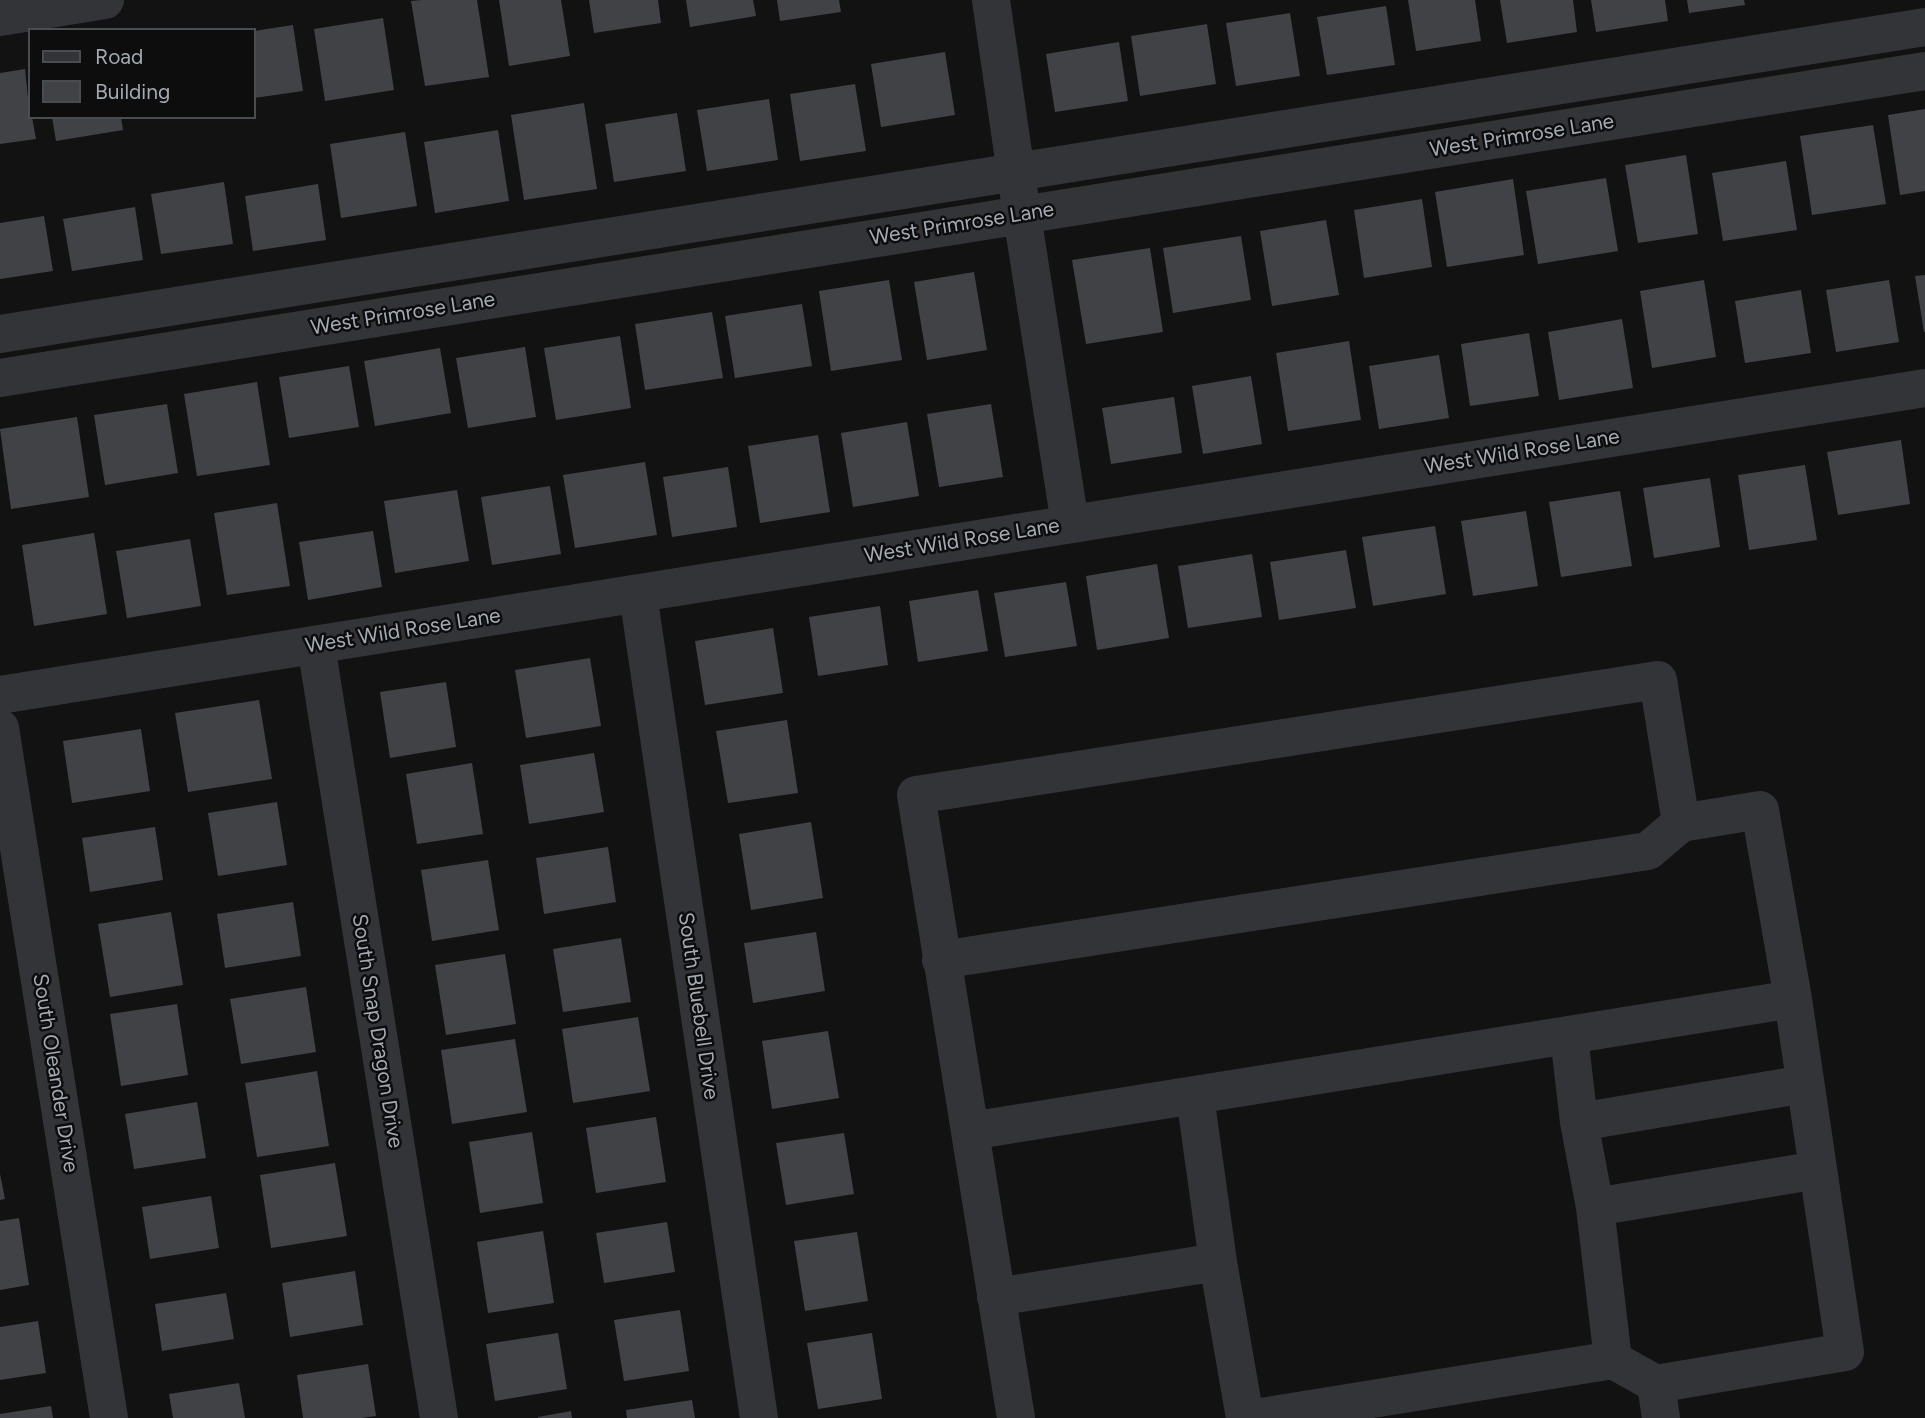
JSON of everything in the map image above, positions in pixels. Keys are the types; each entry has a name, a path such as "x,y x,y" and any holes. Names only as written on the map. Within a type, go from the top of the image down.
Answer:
{"street":[{"path":"15,10 106,0"},
{"path":"992,0 1015,173 1070,524"},
{"name":"West Primrose Lane","path":"0,334 1925,27"},
{"path":"1663,69 1669,113"},
{"name":"West Primrose Lane","path":"0,378 1925,71"},
{"path":"1373,116 1380,158"},
{"path":"635,233 643,275"},
{"path":"321,283 327,326"},
{"name":"West Wild Rose Lane","path":"0,695 1925,388"},
{"name":"South Bluebell Drive","path":"638,594 759,1418"},
{"name":"South Snap Dragon Drive","path":"316,645 439,1418"},
{"path":"1016,1418 916,794 1658,680 1681,823"},
{"name":"South Oleander Drive","path":"0,728 109,1418"},
{"path":"941,960 1648,851 1681,823 1760,810 1793,999 1845,1352 1659,1401 1612,1360 1595,1207 1569,1036"},
{"path":"970,1131 1793,999"},
{"path":"1580,1122 1805,1084"},
{"path":"1195,1096 1218,1262 1245,1418"},
{"path":"1595,1207 1818,1170"},
{"path":"996,1297 1218,1262"},
{"path":"1255,1418 1612,1360"}],"building":[{"path":"477,0 489,77 425,86 411,1"},
{"path":"499,0 561,0 570,56 509,66"},
{"path":"589,0 658,0 661,23 594,33"},
{"path":"686,0 753,0 756,16 690,27"},
{"path":"777,0 839,0 841,12 780,21"},
{"path":"1408,0 1475,0 1481,41 1416,51"},
{"path":"1500,0 1573,0 1577,32 1507,43"},
{"path":"1591,0 1665,0 1668,21 1596,32"},
{"path":"1687,0 1744,0 1745,5 1689,13"},
{"path":"1386,6 1395,65 1327,75 1317,17"},
{"path":"1290,13 1300,76 1236,86 1226,23"},
{"path":"383,18 394,90 325,101 314,29"},
{"path":"1207,24 1216,84 1140,96 1131,36"},
{"path":"293,25 303,91 256,98 256,31"},
{"path":"1119,42 1128,101 1055,112 1046,54"},
{"path":"945,52 955,115 881,127 871,64"},
{"path":"25,69 28,119 32,119 36,139 0,144 0,73"},
{"path":"855,84 866,151 800,161 790,94"},
{"path":"769,99 778,160 707,171 697,110"},
{"path":"584,103 597,189 524,200 511,115"},
{"path":"1925,109 1925,191 1900,195 1888,115"},
{"path":"677,113 686,171 614,182 605,124"},
{"path":"52,119 121,119 123,130 56,141"},
{"path":"1873,125 1886,204 1812,215 1800,136"},
{"path":"498,130 509,201 435,213 424,142"},
{"path":"405,132 417,206 341,218 330,144"},
{"path":"1686,155 1698,234 1638,243 1625,165"},
{"path":"1786,161 1797,230 1723,241 1712,173"},
{"path":"1606,178 1618,251 1538,264 1526,191"},
{"path":"1513,179 1524,255 1447,267 1435,192"},
{"path":"224,182 233,244 161,254 151,194"},
{"path":"318,184 326,240 253,251 245,196"},
{"path":"1422,199 1432,267 1364,278 1354,210"},
{"path":"135,207 143,260 72,271 63,219"},
{"path":"44,216 53,271 0,279 0,223"},
{"path":"1326,220 1339,295 1272,306 1260,231"},
{"path":"1241,236 1251,300 1173,313 1163,248"},
{"path":"1150,248 1163,332 1086,344 1072,260"},
{"path":"974,272 987,350 927,360 914,282"},
{"path":"1925,275 1925,332 1924,332 1915,276"},
{"path":"889,280 902,360 831,371 819,291"},
{"path":"1704,280 1716,357 1652,368 1640,291"},
{"path":"1889,280 1899,342 1836,352 1826,290"},
{"path":"1801,290 1811,353 1745,363 1735,301"},
{"path":"802,304 812,366 735,378 725,316"},
{"path":"712,312 723,378 645,390 635,324"},
{"path":"1622,319 1633,388 1559,400 1548,332"},
{"path":"1529,333 1539,396 1470,406 1461,344"},
{"path":"620,336 631,408 556,420 544,348"},
{"path":"1349,341 1361,420 1288,431 1276,353"},
{"path":"525,347 536,417 468,428 456,358"},
{"path":"440,348 451,413 375,426 364,361"},
{"path":"1439,355 1449,418 1379,429 1369,366"},
{"path":"349,366 359,427 289,438 279,377"},
{"path":"1251,376 1262,444 1203,454 1192,386"},
{"path":"257,382 270,465 197,476 184,394"},
{"path":"1174,397 1182,453 1111,464 1102,408"},
{"path":"167,404 178,473 105,485 94,415"},
{"path":"991,404 1003,477 939,487 927,414"},
{"path":"77,417 89,497 11,509 0,429"},
{"path":"907,422 919,496 853,507 841,433"},
{"path":"818,435 830,512 760,523 748,446"},
{"path":"1901,440 1910,504 1838,515 1827,452"},
{"path":"645,462 657,535 575,548 563,475"},
{"path":"1805,465 1817,540 1749,550 1738,475"},
{"path":"728,467 737,527 672,537 663,477"},
{"path":"1710,478 1720,547 1654,558 1643,488"},
{"path":"550,486 561,554 492,565 481,497"},
{"path":"457,490 469,561 395,573 384,501"},
{"path":"1620,491 1632,566 1561,577 1549,502"},
{"path":"277,503 290,586 227,595 214,513"},
{"path":"1526,511 1538,586 1473,596 1461,521"},
{"path":"1435,526 1446,594 1373,606 1362,537"},
{"path":"373,531 382,587 308,600 299,542"},
{"path":"94,533 107,614 34,626 22,545"},
{"path":"190,539 201,606 127,618 116,551"},
{"path":"1346,550 1356,608 1279,620 1270,562"},
{"path":"1252,554 1262,617 1188,628 1178,566"},
{"path":"1157,564 1169,638 1097,650 1086,576"},
{"path":"1066,582 1077,646 1005,657 994,593"},
{"path":"978,590 988,651 918,662 909,601"},
{"path":"880,606 888,665 818,676 809,617"},
{"path":"773,628 783,693 705,705 695,641"},
{"path":"590,658 601,726 526,738 515,670"},
{"path":"446,682 456,747 390,758 380,692"},
{"path":"259,700 272,779 188,792 175,713"},
{"path":"787,720 798,793 728,803 716,731"},
{"path":"141,729 150,791 72,803 63,741"},
{"path":"594,753 604,812 529,824 520,765"},
{"path":"472,763 483,834 417,844 406,774"},
{"path":"277,802 287,865 218,876 208,813"},
{"path":"811,822 823,898 751,910 739,834"},
{"path":"155,827 163,880 90,892 82,838"},
{"path":"608,847 616,902 544,914 536,858"},
{"path":"488,860 499,930 432,941 421,870"},
{"path":"293,902 301,956 225,968 217,914"},
{"path":"171,912 183,985 110,997 98,924"},
{"path":"816,932 825,991 753,1003 744,943"},
{"path":"621,938 631,1002 563,1012 553,949"},
{"path":"505,954 516,1024 446,1035 435,965"},
{"path":"306,987 316,1052 241,1064 230,999"},
{"path":"177,1004 188,1075 121,1086 110,1014"},
{"path":"638,1017 650,1091 573,1103 562,1029"},
{"path":"828,1031 839,1098 772,1109 762,1041"},
{"path":"515,1039 527,1112 452,1124 441,1050"},
{"path":"317,1071 329,1146 257,1157 245,1083"},
{"path":"197,1102 206,1158 134,1169 125,1114"},
{"path":"656,1117 666,1182 596,1193 586,1128"},
{"path":"532,1132 543,1203 480,1213 469,1142"},
{"path":"844,1133 854,1194 786,1205 776,1143"},
{"path":"335,1163 347,1236 271,1248 260,1175"},
{"path":"0,1174 5,1199 0,1200"},
{"path":"211,1196 219,1248 150,1259 142,1207"},
{"path":"19,1218 29,1285 0,1290 0,1221"},
{"path":"667,1222 675,1272 604,1283 596,1233"},
{"path":"543,1231 554,1303 488,1313 477,1242"},
{"path":"857,1232 868,1301 805,1311 794,1241"},
{"path":"355,1271 363,1325 290,1337 282,1283"},
{"path":"226,1293 234,1339 162,1351 155,1304"},
{"path":"680,1310 689,1371 624,1381 614,1320"},
{"path":"38,1321 46,1373 0,1380 0,1327"},
{"path":"558,1333 567,1389 495,1401 486,1344"},
{"path":"872,1333 882,1399 818,1409 807,1343"},
{"path":"368,1364 376,1416 303,1418 297,1375"},
{"path":"239,1383 245,1418 173,1418 169,1394"},
{"path":"692,1400 695,1418 627,1418 626,1410"},
{"path":"51,1406 53,1418 0,1418 0,1414"},
{"path":"571,1411 572,1418 538,1418 538,1417"}]}
